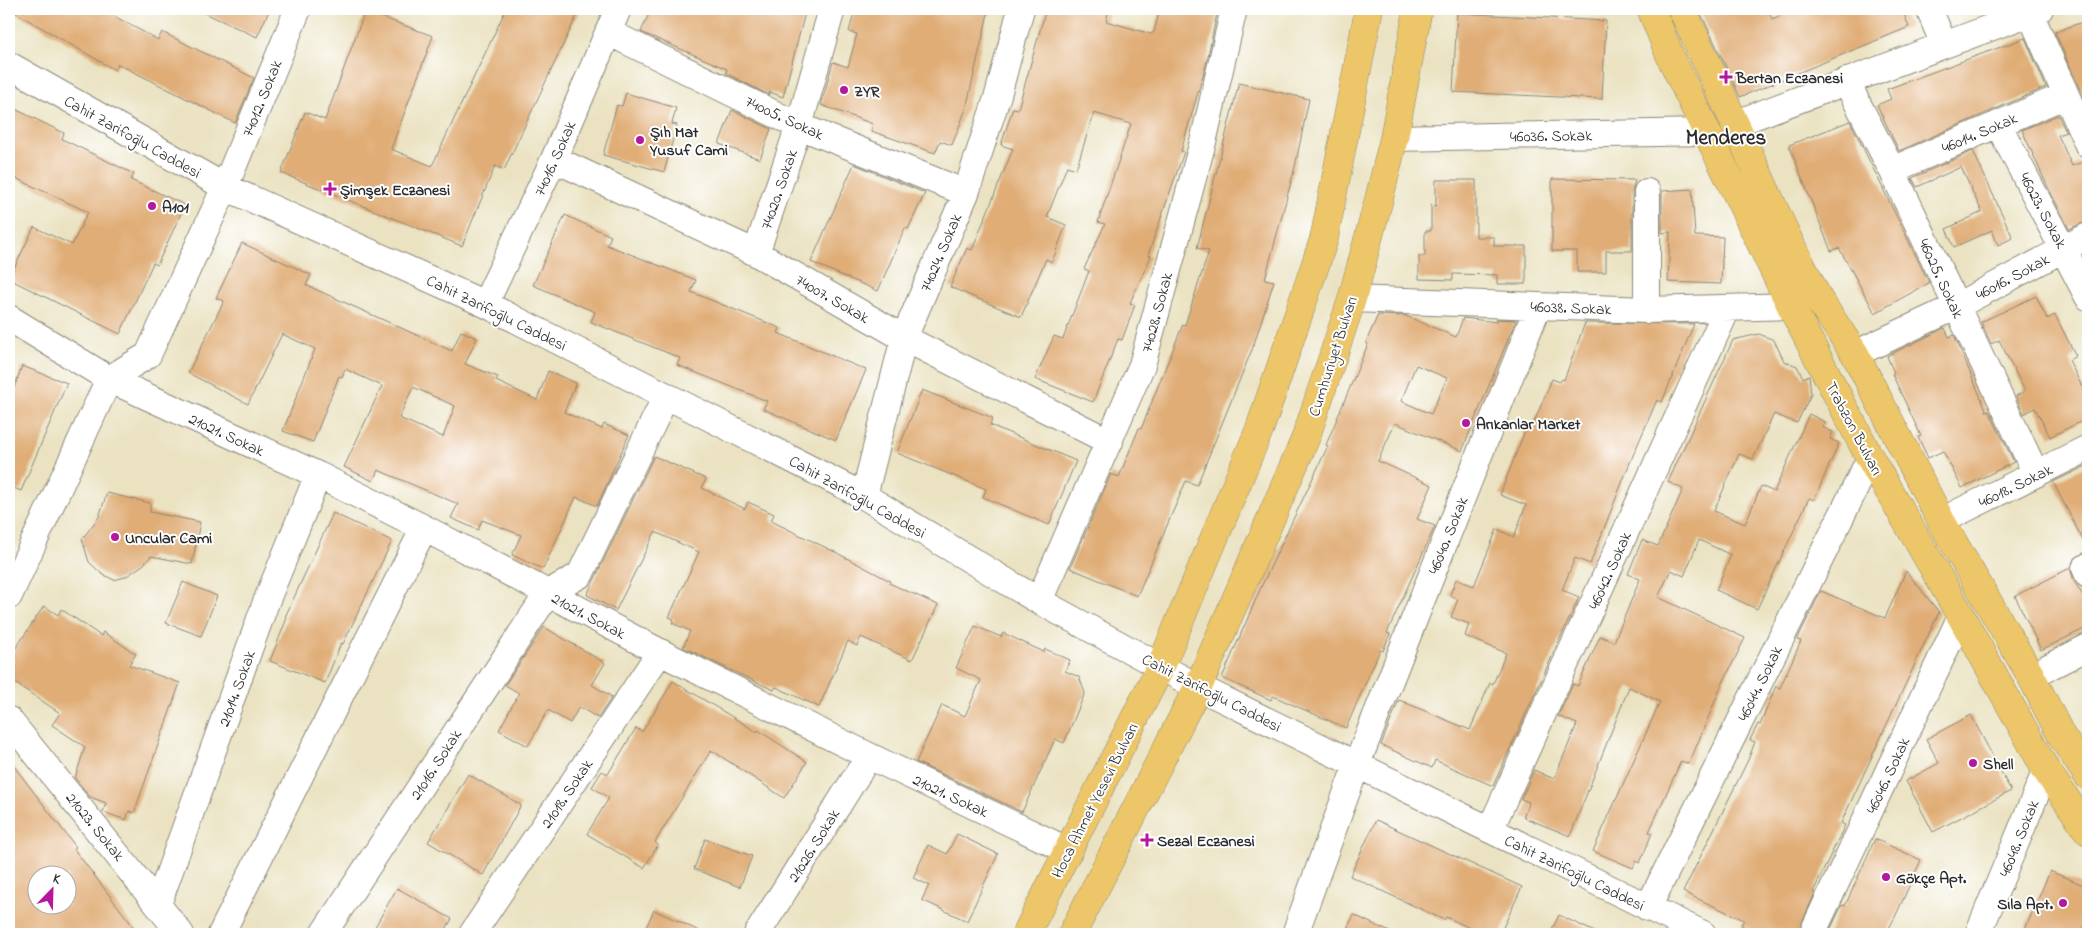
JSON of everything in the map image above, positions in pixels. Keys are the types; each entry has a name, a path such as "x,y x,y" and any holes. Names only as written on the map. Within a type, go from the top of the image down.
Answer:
{"main road":[{"path":"1161,666 1260,428 1324,239 1369,9"},
{"name":"Cumhuriyet Bulvarı","path":"1198,687 1306,437 1352,299 1394,138 1418,9"},
{"name":"Trabzon Bulvarı","path":"1651,9 1671,58 1791,306 1870,458 1962,616 2046,770 2088,831"},
{"name":"Trabzon Bulvarı","path":"1682,9 1734,124 1819,300 1855,354 1941,521 2031,676 2062,737 2088,776"},
{"name":"Hoca Ahmet Yesevi Bulvarı","path":"1026,934 1161,666"},
{"path":"1072,934 1198,687"}],"street":[{"name":"74012. Sokak","path":"109,379 148,355 225,188 298,9"},
{"name":"74020. Sokak","path":"756,254 799,126 832,9"},
{"name":"74024. Sokak","path":"864,496 904,338 966,193 998,96 1021,9"},
{"name":"74028. Sokak","path":"1039,601 1142,365 1204,138 1234,9"},
{"path":"1929,9 1944,45"},
{"path":"1734,124 2035,11 2066,95 2088,145"},
{"name":"74005. Sokak","path":"613,20 799,126 966,193"},
{"name":"74016. Sokak","path":"485,304 554,159 613,20"},
{"name":"Cahit Zarifoğlu Caddesi","path":"9,65 225,188 485,304 864,496 1039,601 1198,687 1704,934"},
{"name":"46025. Sokak","path":"1846,81 1892,170 1955,307 2036,474"},
{"name":"46014. Sokak","path":"1892,170 2066,95"},
{"name":"46023. Sokak","path":"1998,124 2088,297"},
{"name":"46036. Sokak","path":"1394,138 1707,132"},
{"name":"74007. Sokak","path":"554,159 756,254 904,338 1110,442"},
{"path":"1647,192 1647,310"},
{"name":"46016. Sokak","path":"1855,354 1955,307 2088,236"},
{"name":"46038. Sokak","path":"1352,299 1647,310 1791,306"},
{"name":"46040. Sokak","path":"1295,934 1357,764 1538,306"},
{"name":"46042. Sokak","path":"1490,830 1727,309"},
{"name":"21021. Sokak","path":"9,318 109,379 318,475 424,528 660,652 869,756 1069,851"},
{"path":"9,596 109,379"},
{"path":"548,593 580,575 666,396"},
{"name":"46018. Sokak","path":"1941,521 2088,448"},
{"name":"46044. Sokak","path":"1648,908 1870,458"},
{"name":"21014. Sokak","path":"158,904 266,602 318,475"},
{"path":"221,934 424,528"},
{"name":"21016. Sokak","path":"322,934 548,593"},
{"name":"46046. Sokak","path":"1812,934 1962,616"},
{"path":"2031,676 2088,647"},
{"name":"21018. Sokak","path":"472,934 660,652"},
{"name":"21023. Sokak","path":"9,720 181,934"},
{"name":"21026. Sokak","path":"757,934 869,756"},
{"name":"46048. Sokak","path":"1978,934 2046,770"}],"building":[{"path":"9,9 101,9 158,40 162,32 254,78 235,123 118,64 115,70"},
{"path":"196,9 270,9 257,37"},
{"path":"506,9 580,9 504,170 495,166 462,246 281,173 305,112 325,120 365,11 433,36 391,149 432,166"},
{"path":"651,9 806,9 783,97 770,92 769,95 726,73 727,69 641,32"},
{"path":"855,9 989,9 966,109 952,145 940,141 935,153 871,131 873,124 821,105 833,62 848,67 857,34 849,32"},
{"path":"1046,9 1109,9 1106,21 1151,34 1154,32 1160,9 1218,9 1206,65 1181,151 1184,152 1148,255 1151,256 1130,303 1135,305 1122,340 1118,339 1093,402 1035,379 1054,336 1063,339 1089,271 1084,269 1105,224 1098,222 1131,124 1094,113 1076,169 1067,166 1047,217 1066,225 1052,262 1046,259 1021,317 950,287 967,248 972,250 1013,149 1001,145 1013,108 1018,109"},
{"path":"1699,9 1767,9 1772,19 1796,9 1902,9 1909,27 1740,97"},
{"path":"1457,13 1606,21 1602,99 1453,92"},
{"path":"2088,20 2088,108 2055,32"},
{"path":"2025,38 2046,87 1899,151 1877,105 1891,99 1887,89"},
{"path":"1239,83 1309,99 1295,167 1265,279 1274,281 1253,347 1197,485 1186,481 1137,596 1070,568 1111,474 1119,477 1139,428 1141,429 1183,324 1185,325 1209,251 1197,248"},
{"name":"Şıh Mat Yusuf Cami","path":"626,93 676,108 672,124 677,125 664,172 603,155 617,105 622,106"},
{"path":"9,106 64,133 62,139 134,174 131,180 185,205 157,265 153,263 120,334 9,279 34,227 72,245 88,212 9,175"},
{"path":"732,110 771,129 760,159 719,144"},
{"path":"2058,115 2066,132 2058,135 2072,166 2088,160 2088,221 2069,229 2022,130"},
{"path":"1850,121 1929,283 1875,313 1839,248 1831,251 1789,145"},
{"path":"1973,151 2013,238 1998,245 1992,230 1954,247 1946,229 1982,212 1961,167 1917,187 1912,178"},
{"path":"854,164 925,193 908,229 905,228 878,291 811,262"},
{"path":"1552,179 1635,180 1632,192 1632,251 1606,251 1606,272 1577,272 1577,251 1552,251"},
{"path":"1436,180 1476,180 1476,237 1494,237 1494,246 1526,246 1526,284 1497,284 1497,275 1453,274 1453,280 1419,279 1419,256 1425,256 1425,231 1431,231 1431,205 1436,206"},
{"path":"1692,189 1695,236 1723,237 1721,284 1668,282 1670,232 1662,233 1662,191"},
{"path":"565,215 611,236 607,245 696,280 691,292 780,328 778,333 866,370 836,440 763,409 767,401 677,365 680,358 591,322 595,312 533,285"},
{"path":"242,243 311,275 306,285 452,351 461,331 477,338 465,364 498,377 496,381 537,400 548,371 576,383 564,412 602,429 604,424 629,435 597,506 576,497 543,569 512,555 521,535 482,520 478,530 451,518 458,504 378,470 373,481 344,467 382,386 345,369 342,377 339,376 313,442 283,431 315,349 282,334 248,404 188,373 224,301 216,298","holes":["413,387 455,406 443,437 399,418"]},
{"path":"2036,296 2047,319 2055,315 2076,356 2069,360 2088,399 2088,418 2050,437 2035,408 2024,414 2016,396 2025,391 1999,340 1991,344 1981,322"},
{"path":"1378,315 1406,316 1456,337 1463,318 1497,322 1497,319 1516,320 1462,451 1395,423 1378,461 1432,485 1417,519 1435,526 1387,633 1390,634 1383,651 1380,650 1346,728 1273,696 1271,700 1222,678 1262,585 1328,446 1326,445 1368,344 1366,342","holes":["1416,365 1447,378 1431,414 1401,401"]},
{"path":"1585,323 1694,324 1662,402 1657,400 1631,460 1590,564 1575,558 1562,590 1579,597 1493,786 1435,760 1432,768 1381,745 1399,700 1470,730 1490,683 1493,684 1506,653 1465,636 1469,624 1451,617 1458,599 1450,595 1456,579 1474,586 1497,529 1514,537 1526,505 1500,495 1527,425 1532,427 1552,379 1560,382 1562,379 1564,380"},
{"path":"1945,328 1949,337 1954,335 1987,412 1989,411 2014,462 1962,488 1943,451 1928,458 1918,437 1921,436 1892,374 1894,373 1887,356"},
{"path":"1759,334 1774,340 1784,361 1797,366 1803,378 1809,375 1811,394 1797,423 1774,414 1753,459 1739,454 1714,511 1745,524 1761,486 1774,492 1809,414 1825,422 1822,427 1833,432 1830,439 1839,443 1814,500 1809,498 1757,609 1716,590 1731,555 1699,540 1684,576 1671,570 1658,597 1745,638 1720,689 1689,764 1681,761 1649,832 1652,833 1640,863 1636,861 1633,868 1593,851 1660,702 1629,687 1570,836 1523,817 1529,802 1521,799 1534,770 1554,779 1577,724 1558,716 1573,684 1578,686 1600,636 1614,642 1640,579 1628,574 1642,540 1658,546 1683,489 1668,482 1733,340"},
{"path":"22,366 67,383 21,491 9,486 9,402"},
{"path":"922,390 993,418 990,425 1076,461 1049,525 983,497 986,489 897,453"},
{"path":"654,456 706,479 702,488 745,509 748,502 774,514 771,521 839,554 890,581 889,583 938,605 912,660 861,637 857,646 848,641 819,707 776,687 774,690 683,647 690,631 672,623 674,619 669,617 699,552 655,532 616,610 587,595"},
{"path":"2088,465 2088,550 2053,482"},
{"name":"Uncular Cami","path":"107,493 150,503 150,512 200,522 192,564 151,556 143,565 125,577 114,580 102,574 89,562 82,539 99,517"},
{"path":"333,513 392,541 343,644 341,643 325,683 270,661 287,618 285,617"},
{"path":"2070,568 2074,581 2088,604 2088,627 2041,650 2015,596"},
{"path":"1906,571 1939,612 1841,823 1845,825 1813,892 1815,893 1797,934 1760,934 1741,925 1744,920 1683,892 1748,760 1755,742 1750,740 1758,724 1760,725 1776,686 1780,688 1801,641 1797,640 1821,591 1885,618"},
{"path":"183,582 217,596 201,636 166,623"},
{"path":"44,606 58,615 61,609 101,636 103,632 136,654 129,665 180,683 134,813 129,811 126,820 103,812 106,803 90,797 75,778 85,747 52,725 60,713 9,679 9,658"},
{"path":"975,626 1001,637 1003,633 1044,652 1045,649 1070,660 1065,671 1079,677 1085,693 1064,743 1055,739 1022,812 916,762 942,705 965,716 981,680 956,668"},
{"path":"544,627 605,663 592,685 612,697 598,718 579,707 570,723 548,710 528,746 499,730 519,693 505,685"},
{"path":"673,681 757,732 758,730 807,762 784,798 713,751 710,752 655,842 658,845 644,868 587,834 609,798 592,787 602,771 608,774 636,728 642,732"},
{"path":"1971,715 2011,791 1933,832 1906,781 1939,763 1926,739"},
{"path":"9,760 76,847 74,849 139,934 9,934"},
{"path":"468,774 521,805 483,875 428,842"},
{"path":"1376,820 1522,887 1500,934 1483,934 1446,917 1444,920 1350,876"},
{"path":"957,834 998,854 967,921 922,900 929,885 913,878 928,845 947,854"},
{"path":"705,839 752,856 740,887 694,869"},
{"name":"Gökçe Apt.","path":"1875,839 1921,860 1896,915 1886,934 1828,934 1842,905 1845,906"},
{"name":"Sıla Apt.","path":"2050,871 2088,887 2088,918 2081,934 2023,934"},
{"path":"397,888 452,919 443,934 371,934"},
{"path":"654,910 706,934 643,934"},
{"path":"1354,915 1394,934 1344,934"},
{"path":"1559,915 1599,934 1550,934"}],"place":[{"name":"Bertan Eczanesi","path":"1726,77"},
{"name":"ZYR","path":"844,90"},
{"name":"Şıh Mat Yusuf Cami","path":"640,140"},
{"name":"Şimşek Eczanesi","path":"330,189"},
{"name":"A101","path":"152,206"},
{"name":"Arıkanlar Market","path":"1466,423"},
{"name":"Uncular Cami","path":"115,537"},
{"name":"Shell","path":"1973,763"},
{"name":"Sezal Eczanesi","path":"1147,840"},
{"name":"Gökçe Apt.","path":"1886,877"},
{"name":"Sıla Apt.","path":"2063,903"}],"district":[{"name":"Menderes","path":"1726,137"}]}
